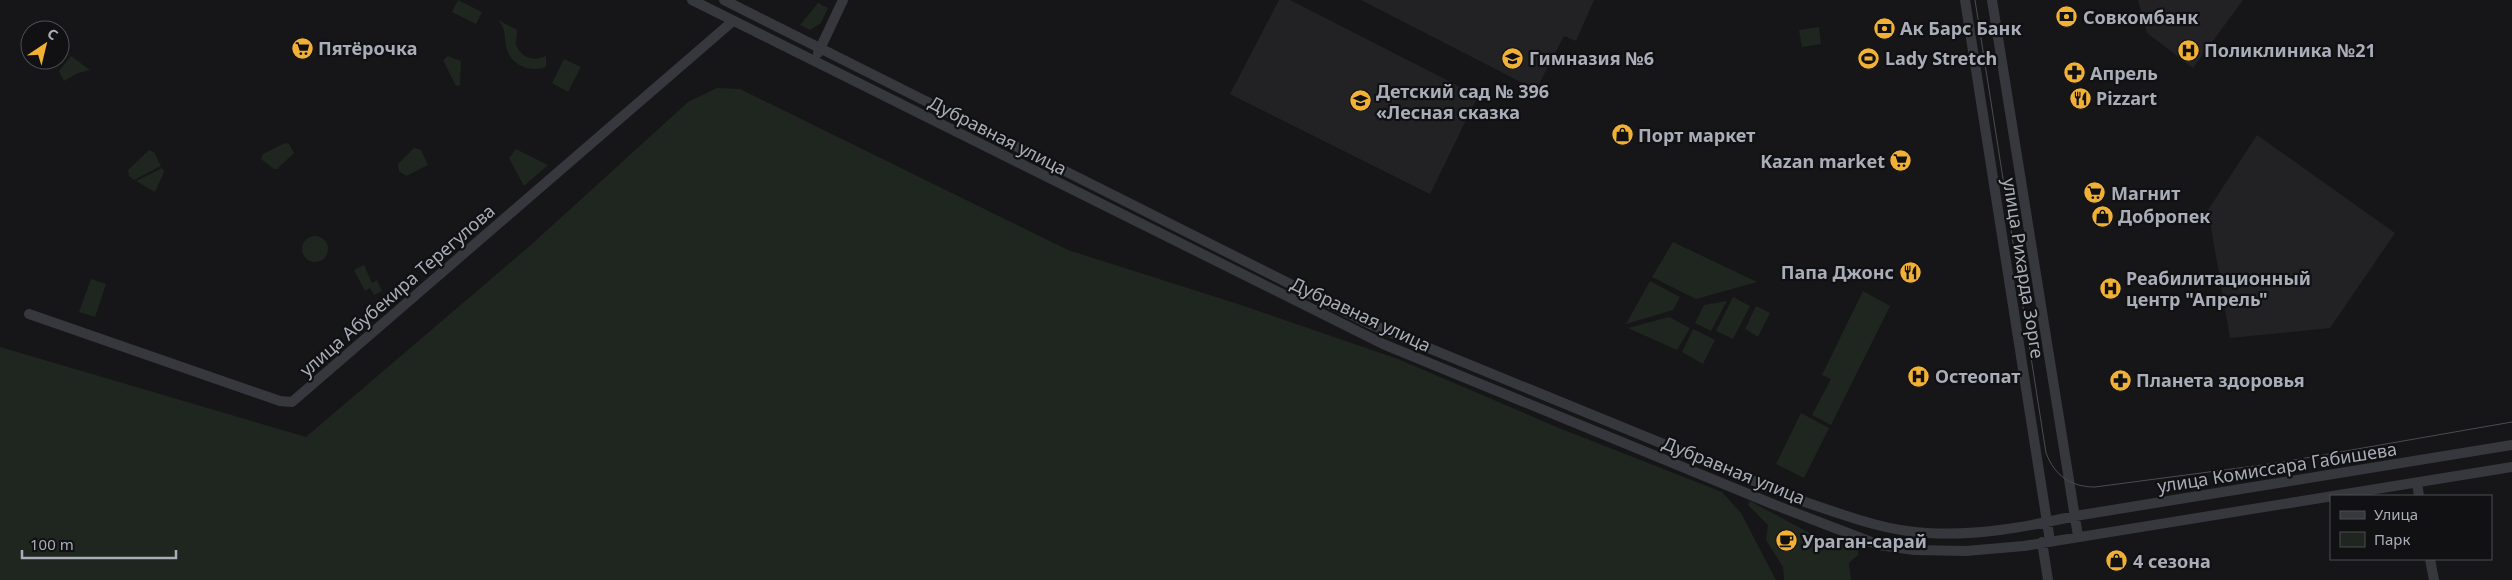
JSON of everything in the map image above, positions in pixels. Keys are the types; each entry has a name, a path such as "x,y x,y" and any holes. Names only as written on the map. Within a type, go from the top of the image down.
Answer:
{"street":[{"name":"Дубравная улица","path":"692,0 1367,338 1776,505 1879,544 1914,550 1966,551 2046,541"},
{"name":"Дубравная улица","path":"724,0 1370,324 1805,502 1870,523 1926,533 1984,533 2048,522"},
{"path":"814,61 843,0"},
{"name":"улица Рихарда Зорге","path":"1965,0 2048,522 2046,541 2048,580"},
{"name":"улица Рихарда Зорге","path":"1992,0 2078,536"},
{"name":"улица Абубекира Терегулова","path":"29,314 280,401 292,402 733,21"},
{"name":"улица Комиссара Габишева","path":"2048,522 2512,445"},
{"name":"улица Комиссара Габишева","path":"2340,495 2512,467"},
{"path":"2417,483 2420,495"},
{"name":"улица Комиссара Габишева","path":"2046,541 2330,497"},
{"path":"2430,560 2434,580"}],"shaded area":[{"name":"Детский сад № 396 «Лесная сказка","path":"1279,0 1290,0 1478,96 1430,194 1230,94"},
{"name":"Гимназия №6","path":"1361,0 1594,0 1576,41 1564,36 1536,90"},
{"name":"Поликлиника №21","path":"2138,0 2243,0 2193,68 2147,33"},
{"path":"2257,135 2395,233 2330,328 2230,338 2208,210"}],"green space":[{"path":"458,0 482,12 476,24 452,12"},
{"path":"818,3 828,8 821,23 810,30 800,25"},
{"path":"498,20 517,30 516,45 525,56 537,59 546,56 546,67 533,69 516,63 508,53 504,29"},
{"path":"1819,27 1821,44 1802,47 1799,30"},
{"path":"71,56 90,70 78,73 64,81 59,71 70,70"},
{"path":"448,56 461,61 460,85 456,86 443,60"},
{"path":"564,59 581,67 568,92 552,83"},
{"path":"717,88 740,89 1068,250 1241,305 1398,359 1559,428 1722,492 1741,513 1776,580 0,580 0,347 306,437 532,244 688,102"},
{"path":"285,143 289,144 294,153 277,169 274,169 261,159 263,154"},
{"path":"414,148 421,150 428,165 406,176 399,171 398,164"},
{"path":"516,149 548,165 524,186 509,158"},
{"path":"149,150 154,152 161,166 134,180 129,176 128,170"},
{"path":"162,168 164,172 155,192 136,181"},
{"path":"315,236 324,240 328,249 324,258 315,262 306,258 302,249 306,240"},
{"path":"1673,242 1757,282 1696,299 1652,277"},
{"path":"364,265 372,283 377,280 382,291 374,295 370,288 365,291 354,270"},
{"path":"91,279 106,284 95,317 79,312"},
{"path":"1650,281 1680,297 1673,310 1626,324"},
{"path":"1863,291 1890,306 1831,425 1812,415 1831,379 1822,375"},
{"path":"1733,297 1750,306 1733,339 1716,331"},
{"path":"1727,301 1711,331 1695,323 1704,305"},
{"path":"1756,306 1770,313 1758,337 1745,329"},
{"path":"1669,317 1690,328 1677,350 1628,328"},
{"path":"1693,329 1715,340 1703,364 1682,352"},
{"path":"1801,413 1829,428 1804,478 1776,464"},
{"path":"1750,501 1817,537 1858,548 1858,555 1849,563 1851,580 1784,580 1783,567 1766,540 1768,525 1748,505"}],"tram line":[{"path":"1975,0 2046,453 2054,468 2065,479 2078,485 2095,487 2277,463 2512,422"}],"place":[{"name":"Совкомбанк","path":"2067,17"},
{"name":"Ак Барс Банк","path":"1884,28"},
{"name":"Пятёрочка","path":"302,48"},
{"name":"Поликлиника №21","path":"2188,50"},
{"name":"Гимназия №6","path":"1513,58"},
{"name":"Lady Stretch","path":"1869,58"},
{"name":"Апрель","path":"2074,73"},
{"name":"Pizzart","path":"2080,98"},
{"name":"Детский сад № 396 «Лесная сказка","path":"1360,101"},
{"name":"Порт маркет","path":"1622,135"},
{"name":"Kazan market","path":"1901,161"},
{"name":"Магнит","path":"2095,193"},
{"name":"Добропек","path":"2102,216"},
{"name":"Папа Джонс","path":"1910,272"},
{"name":"Реабилитационный центр \"Апрель\"","path":"2110,288"},
{"name":"Остеопат","path":"1919,376"},
{"name":"Планета здоровья","path":"2120,380"},
{"name":"Ураган-сарай","path":"1786,541"},
{"name":"4 сезона","path":"2117,561"}]}
